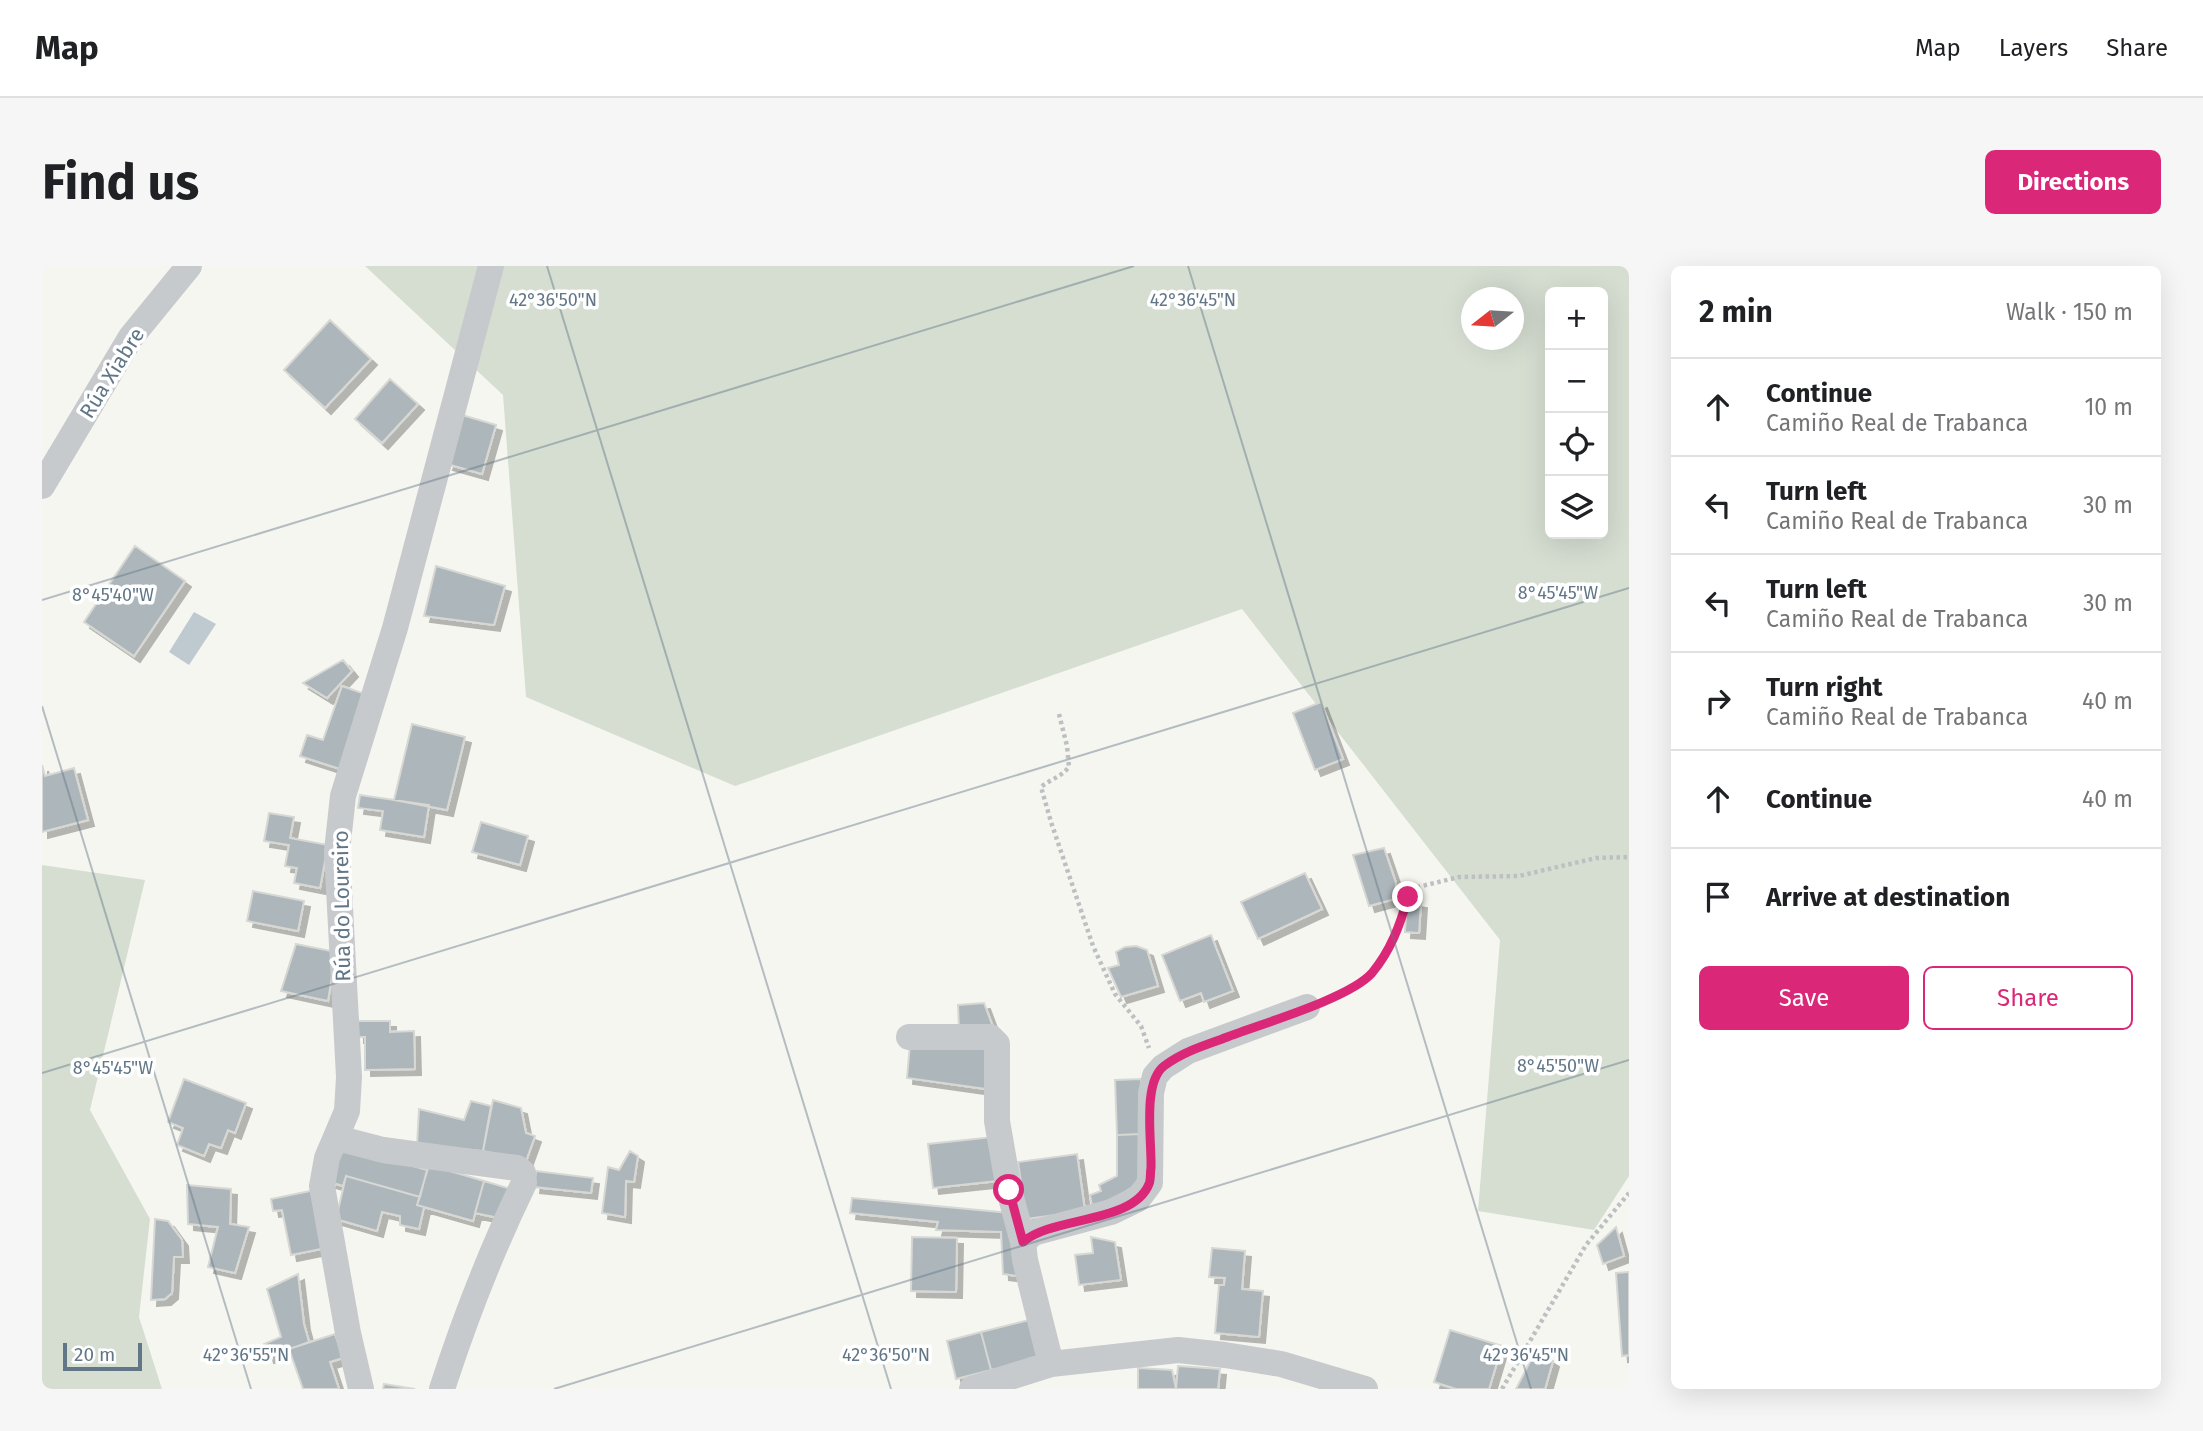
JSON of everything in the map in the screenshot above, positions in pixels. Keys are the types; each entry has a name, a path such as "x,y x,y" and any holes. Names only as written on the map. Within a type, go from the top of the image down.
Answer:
{"street":[{"name":"Rúa Xiabre","path":"42,486 131,337 189,266"},
{"name":"Rúa do Loureiro","path":"361,1389 322,1186 327,1158 347,1111 349,1077 337,851 343,796 395,628 491,266"},
{"path":"1023,1242 1033,1233 1111,1212 1138,1199 1150,1183 1151,1093 1155,1076 1163,1067 1188,1051 1307,1007"},
{"path":"909,1037 990,1037 997,1044 996,1121 1009,1190 1051,1364"},
{"path":"337,1138 383,1150 517,1168 523,1173 524,1183 468,1308 442,1389"},
{"path":"972,1389 1051,1364 1178,1350 1225,1354 1281,1364 1365,1389"}],"path":[{"path":"1059,714 1069,767 1062,776 1041,787 1093,946 1115,994 1142,1026 1155,1076"},
{"path":"1307,1007 1347,991 1370,975 1391,946 1408,897 1418,887 1459,877 1519,876 1596,858 1629,857"},
{"path":"1502,1389 1586,1245 1629,1193"}],"shaded area":[{"path":"365,266 1629,266 1629,1176 1594,1230 1478,1211 1500,940 1242,609 735,786 526,697 503,395"},
{"path":"194,612 216,624 189,665 169,652"},
{"path":"42,865 145,880 90,1110 150,1219 139,1317 162,1389 42,1389"}],"building":[{"path":"330,320 371,359 325,408 284,370"},
{"path":"390,379 418,404 382,443 355,419"},
{"path":"462,415 496,425 482,474 447,464"},
{"path":"135,546 185,581 134,656 84,622"},
{"path":"436,566 505,586 494,625 424,616"},
{"path":"343,660 352,671 327,698 303,683"},
{"path":"342,686 368,695 343,770 300,756 307,735 323,740"},
{"path":"1321,702 1343,759 1315,770 1293,713"},
{"path":"412,724 465,737 447,810 394,800"},
{"path":"42,765 45,776 74,768 88,820 42,832"},
{"path":"360,795 429,805 424,837 380,830 383,811 358,808"},
{"path":"269,813 294,817 290,838 328,845 320,888 294,883 297,868 285,866 289,845 264,841"},
{"path":"481,822 528,836 520,865 472,852"},
{"path":"1384,848 1396,883 1395,899 1369,906 1353,855"},
{"path":"1305,873 1322,909 1258,939 1241,902"},
{"path":"253,891 304,901 298,931 247,921"},
{"path":"1407,900 1421,902 1419,933 1405,932"},
{"path":"1211,935 1233,991 1204,1002 1201,993 1180,1001 1162,955"},
{"path":"296,944 331,951 332,976 328,1001 281,991"},
{"path":"1136,946 1147,950 1158,986 1121,997 1108,968 1119,965 1116,952 1125,947"},
{"path":"984,1003 993,1027 959,1029 958,1005"},
{"path":"358,1021 390,1021 390,1032 414,1031 415,1069 365,1070 365,1037 358,1037"},
{"path":"988,1043 986,1089 907,1078 910,1044"},
{"path":"184,1079 246,1103 235,1133 228,1130 221,1148 209,1144 204,1156 177,1145 183,1128 168,1122"},
{"path":"1141,1079 1142,1134 1117,1135 1115,1080"},
{"path":"493,1100 521,1108 526,1133 535,1136 526,1161 483,1151"},
{"path":"471,1101 491,1106 483,1151 417,1145 419,1109 464,1120"},
{"path":"1142,1134 1141,1182 1093,1211 1090,1195 1101,1191 1099,1185 1117,1176 1117,1135"},
{"path":"993,1137 997,1181 933,1188 928,1144"},
{"path":"340,1145 427,1170 420,1197 346,1176 343,1186 330,1182"},
{"path":"630,1151 638,1156 634,1182 626,1181 625,1217 602,1213 608,1167 619,1170"},
{"path":"1077,1154 1085,1211 1026,1219 1018,1162"},
{"path":"429,1165 484,1181 473,1221 417,1205"},
{"path":"536,1171 593,1178 591,1193 534,1187"},
{"path":"346,1176 420,1197 417,1205 424,1207 419,1229 400,1225 400,1216 382,1212 377,1231 336,1219"},
{"path":"484,1181 514,1190 499,1218 475,1213"},
{"path":"187,1185 231,1189 230,1224 249,1227 235,1273 208,1267 218,1227 188,1224"},
{"path":"315,1190 326,1248 291,1255 282,1210 273,1211 271,1199"},
{"path":"852,1198 1010,1213 1018,1276 1003,1274 1001,1232 936,1230 938,1222 850,1213"},
{"path":"155,1219 168,1221 182,1240 183,1257 174,1257 172,1293 165,1299 151,1300"},
{"path":"1616,1227 1624,1256 1603,1264 1597,1245"},
{"path":"912,1237 957,1238 956,1292 911,1291"},
{"path":"1091,1237 1115,1242 1121,1280 1079,1285 1075,1255 1093,1253"},
{"path":"1212,1248 1245,1251 1242,1289 1263,1291 1259,1337 1215,1333 1219,1285 1224,1285 1225,1278 1209,1277"},
{"path":"1629,1272 1629,1355 1622,1356 1616,1273"},
{"path":"298,1274 309,1342 268,1357 264,1344 281,1337 267,1289"},
{"path":"1029,1320 1038,1360 991,1370 981,1332"},
{"path":"1450,1330 1502,1346 1489,1389 1456,1389 1434,1382"},
{"path":"981,1332 991,1370 956,1379 947,1341"},
{"path":"335,1334 343,1358 330,1362 339,1389 303,1389 289,1349"},
{"path":"1536,1350 1553,1361 1545,1389 1516,1389"},
{"path":"1178,1366 1220,1369 1218,1389 1176,1389"},
{"path":"1138,1368 1172,1370 1176,1389 1138,1389"},
{"path":"384,1384 415,1389 383,1389"}],"route":[{"path":"1009,1190 1023,1242 1033,1233 1111,1212 1138,1199 1150,1183 1151,1093 1155,1076 1163,1067 1188,1051 1347,991 1370,975 1391,946 1408,897"}]}
